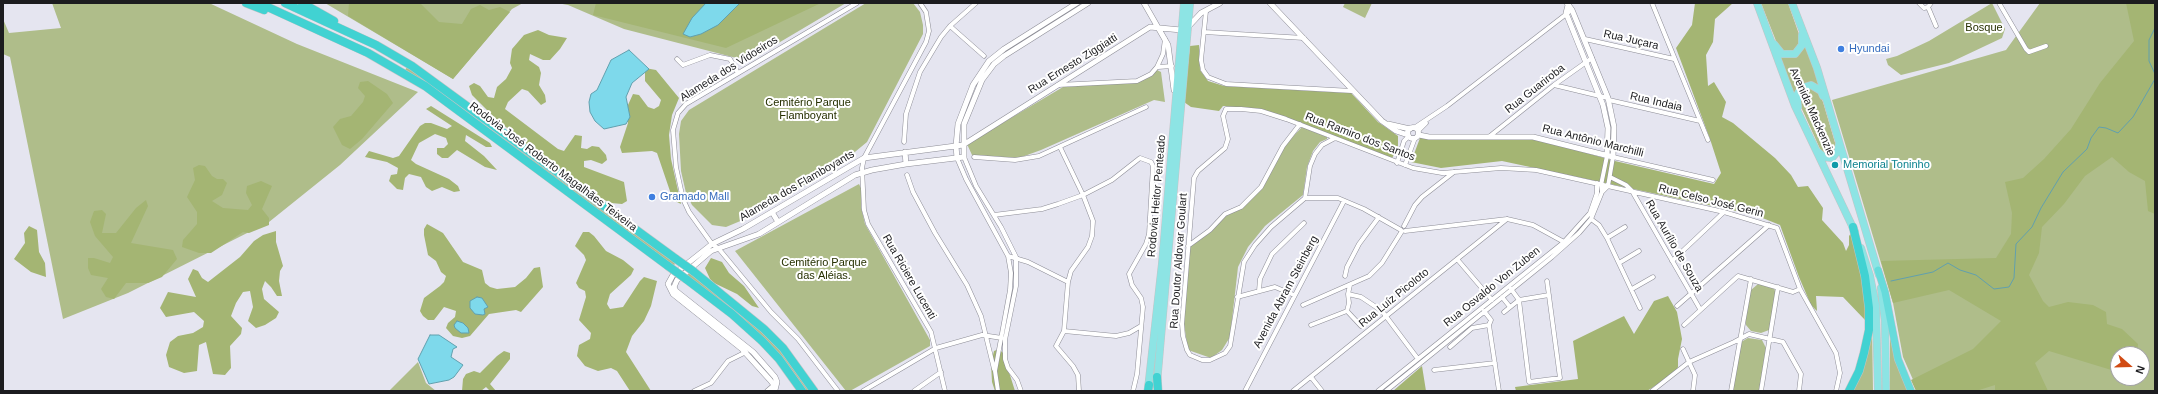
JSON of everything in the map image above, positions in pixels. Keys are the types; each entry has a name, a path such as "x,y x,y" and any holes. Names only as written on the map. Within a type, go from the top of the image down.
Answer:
{"highway":[{"path":"246,3 325,33"},
{"name":"Rodovia José Roberto Magalhães Teixeira","path":"259,3 368,53 443,99 732,314 758,336 778,359 802,391"},
{"name":"Rodovia José Roberto Magalhães Teixeira","path":"285,3 376,45 412,66 693,271 764,329 783,348 814,391"},
{"path":"302,3 376,45"},
{"path":"1849,391 1859,372 1864,353 1869,330 1870,308 1865,276 1853,227"},
{"path":"1878,270 1885,292 1898,359 1911,391"},
{"path":"1157,377 1157,391"}],"main road":[{"name":"Rodovia Heitor Penteado","path":"1157,377 1185,28 1184,3"},
{"name":"Rodovia Heitor Penteado","path":"1148,389 1162,264 1176,103 1185,28 1190,3"},
{"name":"Avenida Mackenzie","path":"1757,3 1803,121 1853,227 1864,255 1874,291 1878,338 1878,391"},
{"name":"Avenida Mackenzie","path":"1792,3 1817,68 1826,102 1878,270 1885,320 1886,391"},
{"path":"1768,34 1779,51 1787,55 1795,54 1802,45 1799,22"},
{"path":"1803,121 1798,101 1798,95 1801,88 1811,86 1816,88 1826,102"},
{"path":"1817,151 1824,157 1832,158 1838,151 1839,144"}],"street":[{"name":"Alameda dos Vidoeiros","path":"838,391 798,339 771,312 698,226 683,199 676,167 673,130 675,120 686,104 857,3"},
{"path":"864,158 926,42 929,31 929,21 926,12 920,3"},
{"path":"904,142 906,114 913,89 929,55 950,26 976,3"},
{"path":"995,371 1010,290 1011,273 1008,256 966,179 957,158 956,146 958,124 973,85 989,61 1004,49 1077,3"},
{"path":"1021,391 1017,380 1008,368 1002,338 1016,286 1016,257 994,215 976,186 964,157 964,124 982,80 994,64 1004,56 1088,3"},
{"path":"1144,3 1165,39 1172,66 1176,103"},
{"path":"1158,26 1171,30 1185,28 1203,12 1220,3"},
{"name":"Rua Antônio Marchilli","path":"1270,3 1352,91 1382,121 1396,131 1429,137 1533,137 1607,156 1713,180"},
{"path":"1652,3 1708,140"},
{"path":"1919,3 1922,7 1930,5 1936,26"},
{"path":"1999,3 2029,52 2046,46"},
{"path":"1568,4 1585,39 1608,99 1614,127 1614,157 1608,186"},
{"path":"1566,13 1568,4"},
{"path":"1398,163 1404,141 1566,13 1572,10"},
{"path":"1203,12 1204,32 1201,60 1203,70 1208,77 1217,82 1226,84 1352,91"},
{"name":"Rua Osvaldo Von Zuben","path":"1378,391 1564,242 1590,213 1607,156 1608,128 1600,97 1566,13"},
{"path":"950,26 984,56"},
{"name":"Rua Ernesto Ziggiatti","path":"956,146 963,145 1150,26 1158,26"},
{"path":"1204,32 1304,38"},
{"path":"1057,85 1137,81 1151,74 1157,67 1163,54 1165,39"},
{"name":"Rua Juçara","path":"1585,39 1674,59"},
{"path":"676,59 683,65 710,55 730,59 738,73"},
{"name":"Rua Guariroba","path":"1490,136 1554,84 1586,60 1592,58"},
{"path":"1157,67 1172,66"},
{"path":"1071,76 1078,84"},
{"name":"Rua Indaia","path":"1554,84 1600,97 1700,121"},
{"path":"974,157 1015,160 1039,156 1146,107"},
{"name":"Rua Ramiro dos Santos","path":"1226,108 1261,111 1300,124 1398,163 1442,173 1517,168 1536,170 1608,186"},
{"name":"Rua Doutor Aldovar Goulart","path":"1226,108 1222,116 1228,139 1225,148 1198,171 1194,178 1182,324 1183,336 1190,355 1202,360 1210,360 1225,353 1230,346 1244,262 1255,245 1271,228 1305,198"},
{"path":"1188,246 1210,230 1225,214 1241,207 1261,187 1283,146 1300,124"},
{"path":"1405,165 1413,134"},
{"path":"1335,138 1322,145 1315,154 1310,166 1305,198 1338,198 1391,224 1415,231 1507,219 1534,224 1564,242"},
{"name":"Alameda dos Flamboyants","path":"668,284 673,275 700,252 712,244 744,229 864,158 956,146"},
{"path":"1060,147 1083,194 1093,221 1093,230 1088,247 1071,271 1068,282 1064,331 1056,346 1073,366 1078,375 1079,391"},
{"path":"905,152 906,164"},
{"name":"Alameda dos Flamboyants","path":"674,287 677,280 704,257 719,249 759,234 863,172 906,164 964,157"},
{"name":"Rua Riciere Lucenti","path":"864,158 864,210 868,224 931,332 945,391"},
{"path":"994,215 1042,209 1083,194 1112,180 1140,158 1151,162 1153,166 1149,234 1146,244 1129,274 1132,285 1141,298 1143,307 1133,391"},
{"path":"1303,305 1369,276 1382,263 1422,197 1444,181 1454,171"},
{"path":"1442,173 1444,181"},
{"path":"908,175 913,192 935,233 967,285 981,316 988,337 998,391"},
{"path":"1610,177 1626,185 1632,191"},
{"name":"Rua Osvaldo Von Zuben","path":"1599,184 1602,192"},
{"name":"Rua Osvaldo Von Zuben","path":"1386,391 1568,244 1590,219 1602,192 1608,186"},
{"name":"Rua Celso José Gerin","path":"1608,186 1724,212 1777,228 1800,289 1836,352 1840,373 1836,391"},
{"name":"Rua Aurílio de Souza","path":"1632,191 1700,309"},
{"name":"Avenida Abram Steinberg","path":"1245,391 1344,201"},
{"path":"772,212 778,222"},
{"path":"1672,261 1724,212"},
{"path":"1345,276 1347,267 1359,244 1379,217"},
{"name":"Rua Luíz Picoloto","path":"1293,391 1507,219"},
{"path":"1590,219 1599,225 1607,238 1640,308"},
{"path":"1258,291 1260,279 1272,254 1304,224"},
{"path":"1677,306 1769,225"},
{"path":"1607,238 1625,227"},
{"path":"1619,263 1639,252"},
{"path":"1008,256 1016,257 1068,282"},
{"path":"1458,259 1492,300"},
{"path":"1684,325 1738,276 1793,292 1800,289"},
{"path":"1632,289 1653,277"},
{"path":"1731,391 1751,279"},
{"path":"1512,289 1519,300 1529,382 1560,378 1547,280"},
{"path":"668,284 674,287 689,304"},
{"path":"668,284 673,294 689,304 748,351 759,364 774,389 767,391"},
{"path":"1348,311 1350,303 1348,294 1350,284"},
{"path":"1237,297 1275,287 1294,295"},
{"path":"1761,391 1778,287"},
{"path":"1348,294 1361,297 1372,303 1386,316 1418,359"},
{"path":"1504,312 1519,300 1549,295"},
{"path":"1502,297 1510,307"},
{"path":"1311,325 1348,311"},
{"path":"1348,311 1360,326"},
{"path":"1484,312 1491,320 1489,325 1499,391"},
{"path":"1450,347 1472,328 1489,325"},
{"path":"1064,331 1122,335 1141,326"},
{"path":"1652,391 1689,362 1749,334 1770,337 1783,342 1800,370 1801,377 1799,391"},
{"path":"863,391 936,348 982,335 1002,338"},
{"path":"1682,349 1695,375 1693,391"},
{"path":"694,391 711,383 728,361 748,351"},
{"path":"1434,370 1495,363"},
{"path":"914,391 941,372"},
{"path":"1311,377 1322,391"}],"green space":[{"path":"52,3 209,3 297,44 418,92 340,165 269,222 128,293 63,319 10,57 3,54 3,19 9,33 61,28"},
{"path":"325,3 523,3 512,9 453,79"},
{"path":"349,3 420,3 439,22 462,24 471,9 480,5 489,10 500,7 510,12 453,79 348,16"},
{"path":"557,3 846,3 748,61 624,29 568,5"},
{"path":"596,3 706,3 692,18 735,9 740,3 821,3 726,48 593,15"},
{"name":"Cemitério Parque Flamboyant","path":"866,3 913,3 920,12 923,25 923,34 867,142 844,161 750,217 726,227 712,225 692,205 686,193 681,171 679,134 681,121 689,110"},
{"path":"1345,3 1372,3 1365,18 1343,7"},
{"path":"1695,3 1733,3 1715,19 1713,42 1706,55 1708,86 1714,82 1726,102 1722,117 1733,123 1775,158 1791,175 1798,187 1808,186 1823,208 1822,220 1843,243 1846,251 1849,245 1849,236 1852,232 1869,316 1865,320 1843,297 1816,296 1817,311 1811,305 1780,225 1755,215 1502,161 1441,168 1411,162 1420,138 1533,138 1615,161 1714,184 1721,173 1676,48 1692,25"},
{"path":"1761,3 1788,3 1800,37 1800,42 1793,51 1783,51 1778,46"},
{"name":"Bosque","path":"1992,3 2005,29 2002,38 1949,63 1901,75 1888,65 1886,59 1897,56 1929,41"},
{"path":"2040,3 2155,3 2155,391 1918,391 1903,357 1893,303 1832,100 2006,50"},
{"path":"2126,3 2155,3 2155,214 2148,211 2145,181 2129,172 2112,157 2085,176 2064,204 2042,227 2039,253 2029,275 2043,301 2049,307 2068,302 2093,305 2106,312 2107,324 2122,329 2138,344 2138,346 2110,346 2110,370 2049,351 2035,363 2048,391 1995,391 1995,385 1976,391 1916,391 1911,380 1973,349 2001,321 1949,290 1893,303 1881,261 1996,258 2011,234 2012,213 2005,182 2023,178 2044,159 2071,129 2100,83 2134,41"},
{"path":"538,30 549,35 567,38 550,60 543,60 530,54 529,60 539,67 541,73 539,85 545,95 546,102 541,105 528,91 522,89 508,102 505,109 558,149 564,151 575,135 582,136 581,148 587,149 592,146 599,147 606,155 607,160 602,164 591,160 584,161 584,167 624,182 627,201 622,204 611,203 600,198 555,167 496,119 472,95 469,86 474,83 480,86 488,97 494,98 497,87 506,79 512,68 510,63 512,49 524,35"},
{"path":"1804,43 1820,85 1813,83 1795,96 1779,55 1786,56"},
{"path":"1199,45 1200,70 1208,81 1224,86 1351,93 1378,122 1398,136 1398,148 1392,158 1262,109 1223,106 1219,111 1191,107 1184,102 1190,46"},
{"path":"408,66 677,262 673,266 405,70"},
{"path":"645,68 656,70 679,98 672,115 669,135 671,159 681,204 673,200 657,153 652,151 622,153 620,147 628,123 628,105 633,94 639,95 648,107 654,109 659,106 661,100 645,81"},
{"path":"1157,70 1161,72 1165,102 1154,100 1041,150 1019,158 972,155 967,144 1063,87 1137,82"},
{"path":"368,81 387,94 393,103 362,139 350,149 342,145 333,127 340,119 351,116 363,102 365,96 358,88 360,82"},
{"path":"1808,87 1818,91 1823,102 1836,146 1834,152 1829,155 1821,151 1801,107 1799,94"},
{"path":"431,106 490,143 492,147 486,147 466,135 465,141 484,156 497,170 485,167 457,150 448,158 442,158 437,154 437,148 444,148 448,144 446,138 435,134 419,143 411,160 416,164 449,179 458,186 460,191 454,192 442,187 432,191 426,187 421,177 409,174 405,178 403,190 397,189 389,181 391,175 397,174 398,168 387,162 365,157 369,151 393,158 399,156 420,126 425,123 431,123 447,129 452,126 426,109"},
{"path":"1302,127 1327,137 1327,139 1320,142 1313,151 1307,167 1303,195 1265,226 1248,247 1238,267 1230,337 1222,350 1211,358 1188,350 1184,324 1190,246 1226,215 1241,208 1262,188 1285,145"},
{"path":"199,165 205,166 212,176 217,179 223,179 227,183 222,195 212,201 223,208 248,210 252,205 246,193 247,186 261,181 272,186 262,209 269,218 269,225 249,233 243,232 211,253 199,253 182,247 183,240 197,224 197,212 187,197 195,180 193,168"},
{"name":"Cemitério Parque das Aléias.","path":"859,184 862,190 861,207 865,224 930,340 930,346 850,391 846,391 735,251"},
{"path":"146,200 148,206 131,243 173,250 177,259 162,277 148,283 126,283 114,299 106,297 101,289 108,278 91,275 88,268 88,258 94,258 110,263 113,257 95,236 90,222 94,211 102,210 106,214 102,233 116,233 136,208"},
{"path":"427,224 443,233 463,262 482,270 485,283 490,287 497,289 515,287 526,278 534,268 540,267 543,287 521,312 516,310 489,314 470,336 462,338 453,336 446,328 448,323 455,317 456,311 444,307 434,320 428,320 420,311 424,298 444,282 446,276 441,272 436,261 428,255 424,235 424,229"},
{"path":"29,226 37,230 39,252 45,263 46,277 31,272 14,259 25,243 24,233"},
{"path":"276,231 276,242 283,266 280,271 279,281 282,296 277,296 265,281 262,289 264,299 279,312 276,318 265,325 256,328 248,321 253,307 250,291 243,292 236,303 231,316 242,328 241,334 230,346 231,368 225,375 213,374 206,342 199,345 197,371 184,373 169,367 166,355 170,342 178,336 193,333 203,327 204,321 194,312 166,317 160,308 168,292 196,297 188,279 193,269 198,271 202,278 208,282 240,257 254,241 263,235"},
{"path":"583,232 589,232 606,251 623,260 634,269 631,275 610,294 607,304 610,309 623,307 644,277 657,281 651,306 644,321 632,336 626,352 651,391 630,391 617,371 611,368 598,371 585,366 577,356 579,345 590,339 591,333 579,320 586,297 585,291 579,288 576,283 586,260 584,255 575,246"},
{"path":"711,258 722,262 729,273 744,286 759,308 752,306 737,294 714,283 710,279 705,268"},
{"path":"690,272 773,340 812,391 805,391 787,366 687,276"},
{"path":"1758,284 1774,288 1776,294 1769,330 1761,333 1751,331 1746,325 1745,321 1751,290"},
{"path":"1668,296 1677,312 1682,339 1678,367 1675,373 1647,391 1516,391 1515,387 1578,379 1573,341 1624,316 1634,334 1654,301"},
{"path":"1872,323 1873,391 1852,391"},
{"path":"1890,327 1895,359 1908,391 1890,391"},
{"path":"1748,338 1762,340 1766,348 1759,391 1733,391 1741,342"},
{"path":"999,349 1003,353 1015,391 995,391 992,382 991,363 994,351"},
{"path":"504,351 510,353 510,359 490,384 496,391 490,391 486,387 481,391 462,391 463,379 466,374 474,371 480,373"},
{"path":"418,362 426,383 436,391 389,391"},
{"path":"1422,366 1426,391 1393,391"}],"water":[{"path":"706,3 740,3 718,25 701,34 690,37 683,34 692,18"},
{"path":"629,50 649,69 632,83 626,97 630,117 626,124 604,129 595,121 590,112 589,102 591,94 597,90 611,60"},
{"path":"477,297 482,298 488,307 484,309 485,314 483,315 475,314 470,308 470,301"},
{"path":"457,321 463,323 468,328 469,333 461,333 455,328 454,325"},
{"path":"430,335 439,335 457,347 453,349 451,357 463,365 454,377 449,380 429,384 418,359"}],"waterway":[{"path":"2155,28 2149,40 2149,61 2155,74"},
{"path":"1891,281 1933,272 1948,263 1960,270 1976,275 1994,289 2009,287 2014,278 2016,244 2032,227 2041,208 2063,172 2087,149 2091,138 2099,127 2118,133 2133,117 2155,79"}],"place":[{"name":"Hyundai","path":"1841,49"},
{"name":"Memorial Toninho","path":"1835,165"},
{"name":"Gramado Mall","path":"652,197"}]}
